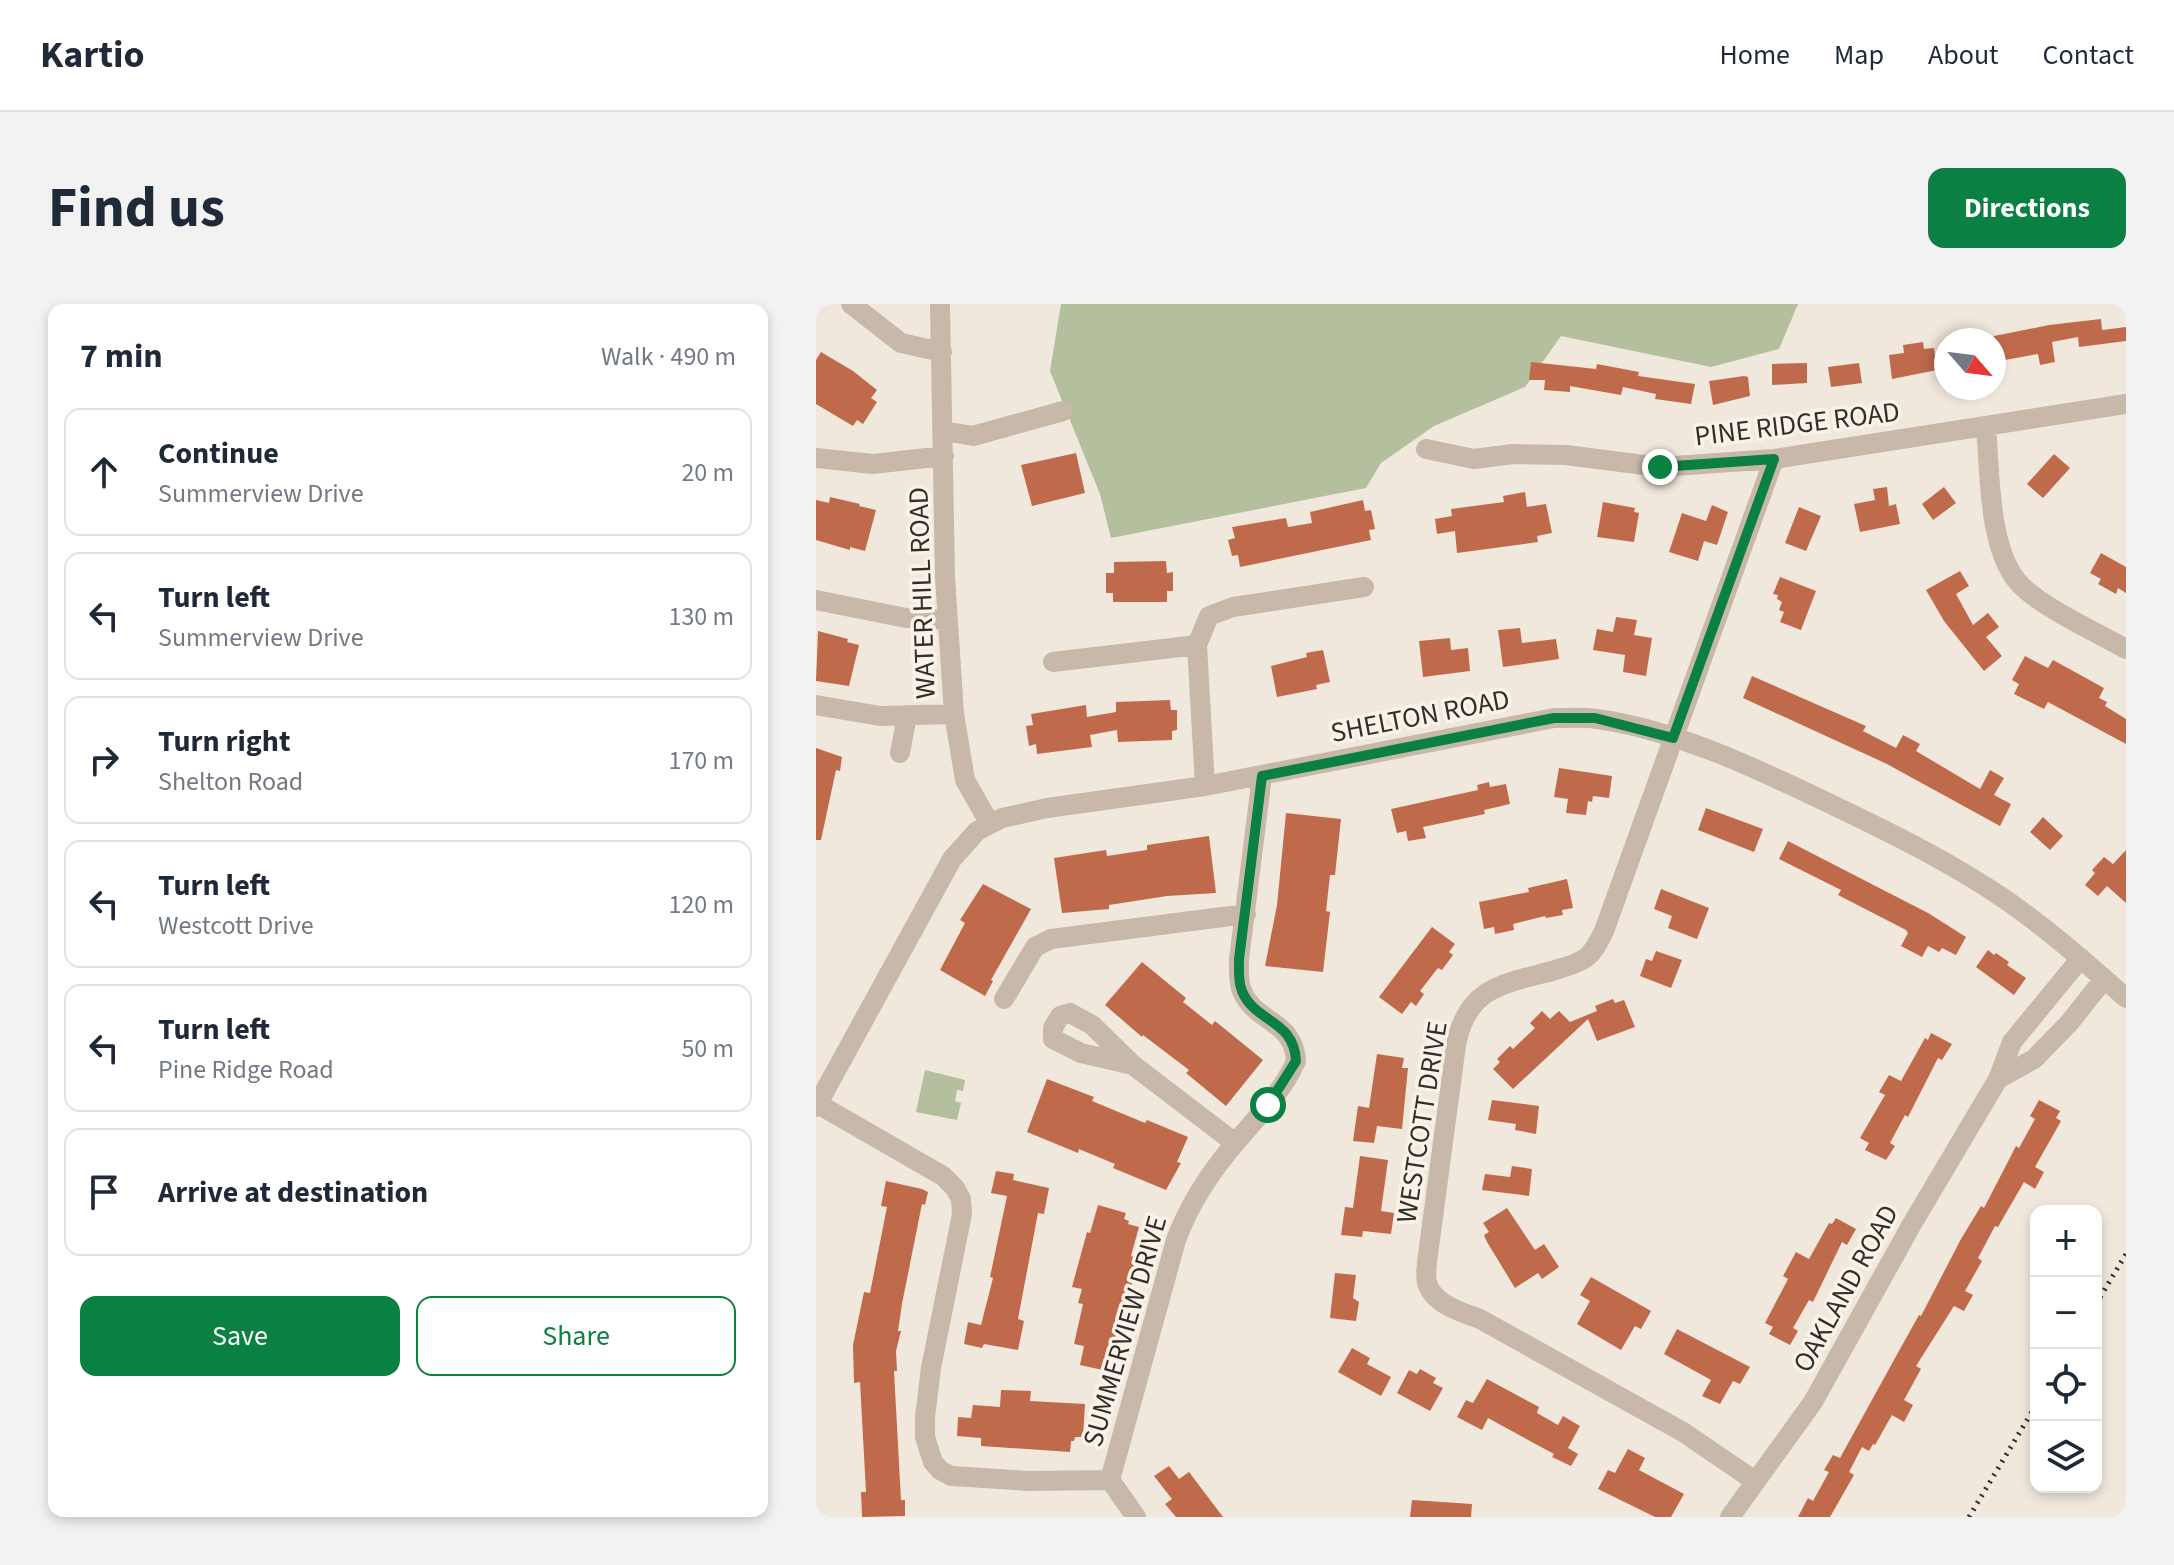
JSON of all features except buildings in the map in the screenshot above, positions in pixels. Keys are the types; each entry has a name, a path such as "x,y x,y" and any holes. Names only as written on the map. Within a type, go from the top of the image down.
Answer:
{"street":[{"path":"851,304 901,343 942,352"},
{"name":"WATER HILL ROAD","path":"940,304 948,620 954,714 965,780 990,824"},
{"name":"PINE RIDGE ROAD","path":"1426,449 1474,459 1513,454 1566,455 1660,467 1774,459 2126,404"},
{"path":"944,431 973,436 1063,411"},
{"path":"1986,426 1996,528 2006,564 2018,583 2033,595 2126,649"},
{"path":"816,458 873,464 944,456"},
{"name":"WESTCOTT DRIVE","path":"1755,1481 1683,1432 1437,1298 1427,1283 1427,1262 1456,1045 1466,1014 1488,990 1571,965 1585,958 1596,947 1774,459"},
{"path":"1205,786 1197,645 1209,616 1233,607 1364,587"},
{"path":"816,600 906,618 948,620"},
{"path":"1053,662 1197,645"},
{"path":"816,705 880,716 954,714"},
{"path":"900,753 907,716"},
{"name":"SHELTON ROAD","path":"817,1106 952,859 977,831 990,824 1002,818 1047,808 1262,776 1554,718 1595,718 1673,738 1764,772 1901,838 2003,898 2081,958 2126,998"},
{"name":"SUMMERVIEW DRIVE","path":"817,1106 943,1176 961,1199 959,1233 931,1368 925,1417 925,1437 933,1462 951,1476 1028,1481 1110,1480 1176,1240 1195,1195 1268,1105 1296,1061 1291,1038 1256,1009 1242,991 1239,959 1262,776"},
{"path":"1004,999 1035,947 1051,939 1246,914"},
{"name":"OAKLAND ROAD","path":"1730,1517 1813,1402 1912,1224 1998,1079 2012,1042 2081,958"},
{"path":"1998,1079 2034,1059 2070,1022 2104,979"},
{"path":"1133,1065 1235,1143"},
{"path":"1110,1480 1136,1517"}],"green space":[{"path":"1061,304 1798,304 1779,349 1711,367 1561,336 1525,387 1434,426 1381,463 1366,488 1111,538 1100,494 1050,371"},
{"path":"925,1070 965,1080 963,1091 957,1090 955,1101 961,1103 957,1120 916,1112"}],"railway":[{"path":"2102,1294 2126,1254"},
{"path":"1969,1517 2030,1415"}],"route":[{"path":"1268,1105 1296,1061 1291,1038 1248,1001 1239,978 1262,776 1554,718 1595,718 1673,738 1774,459 1660,467"}]}
